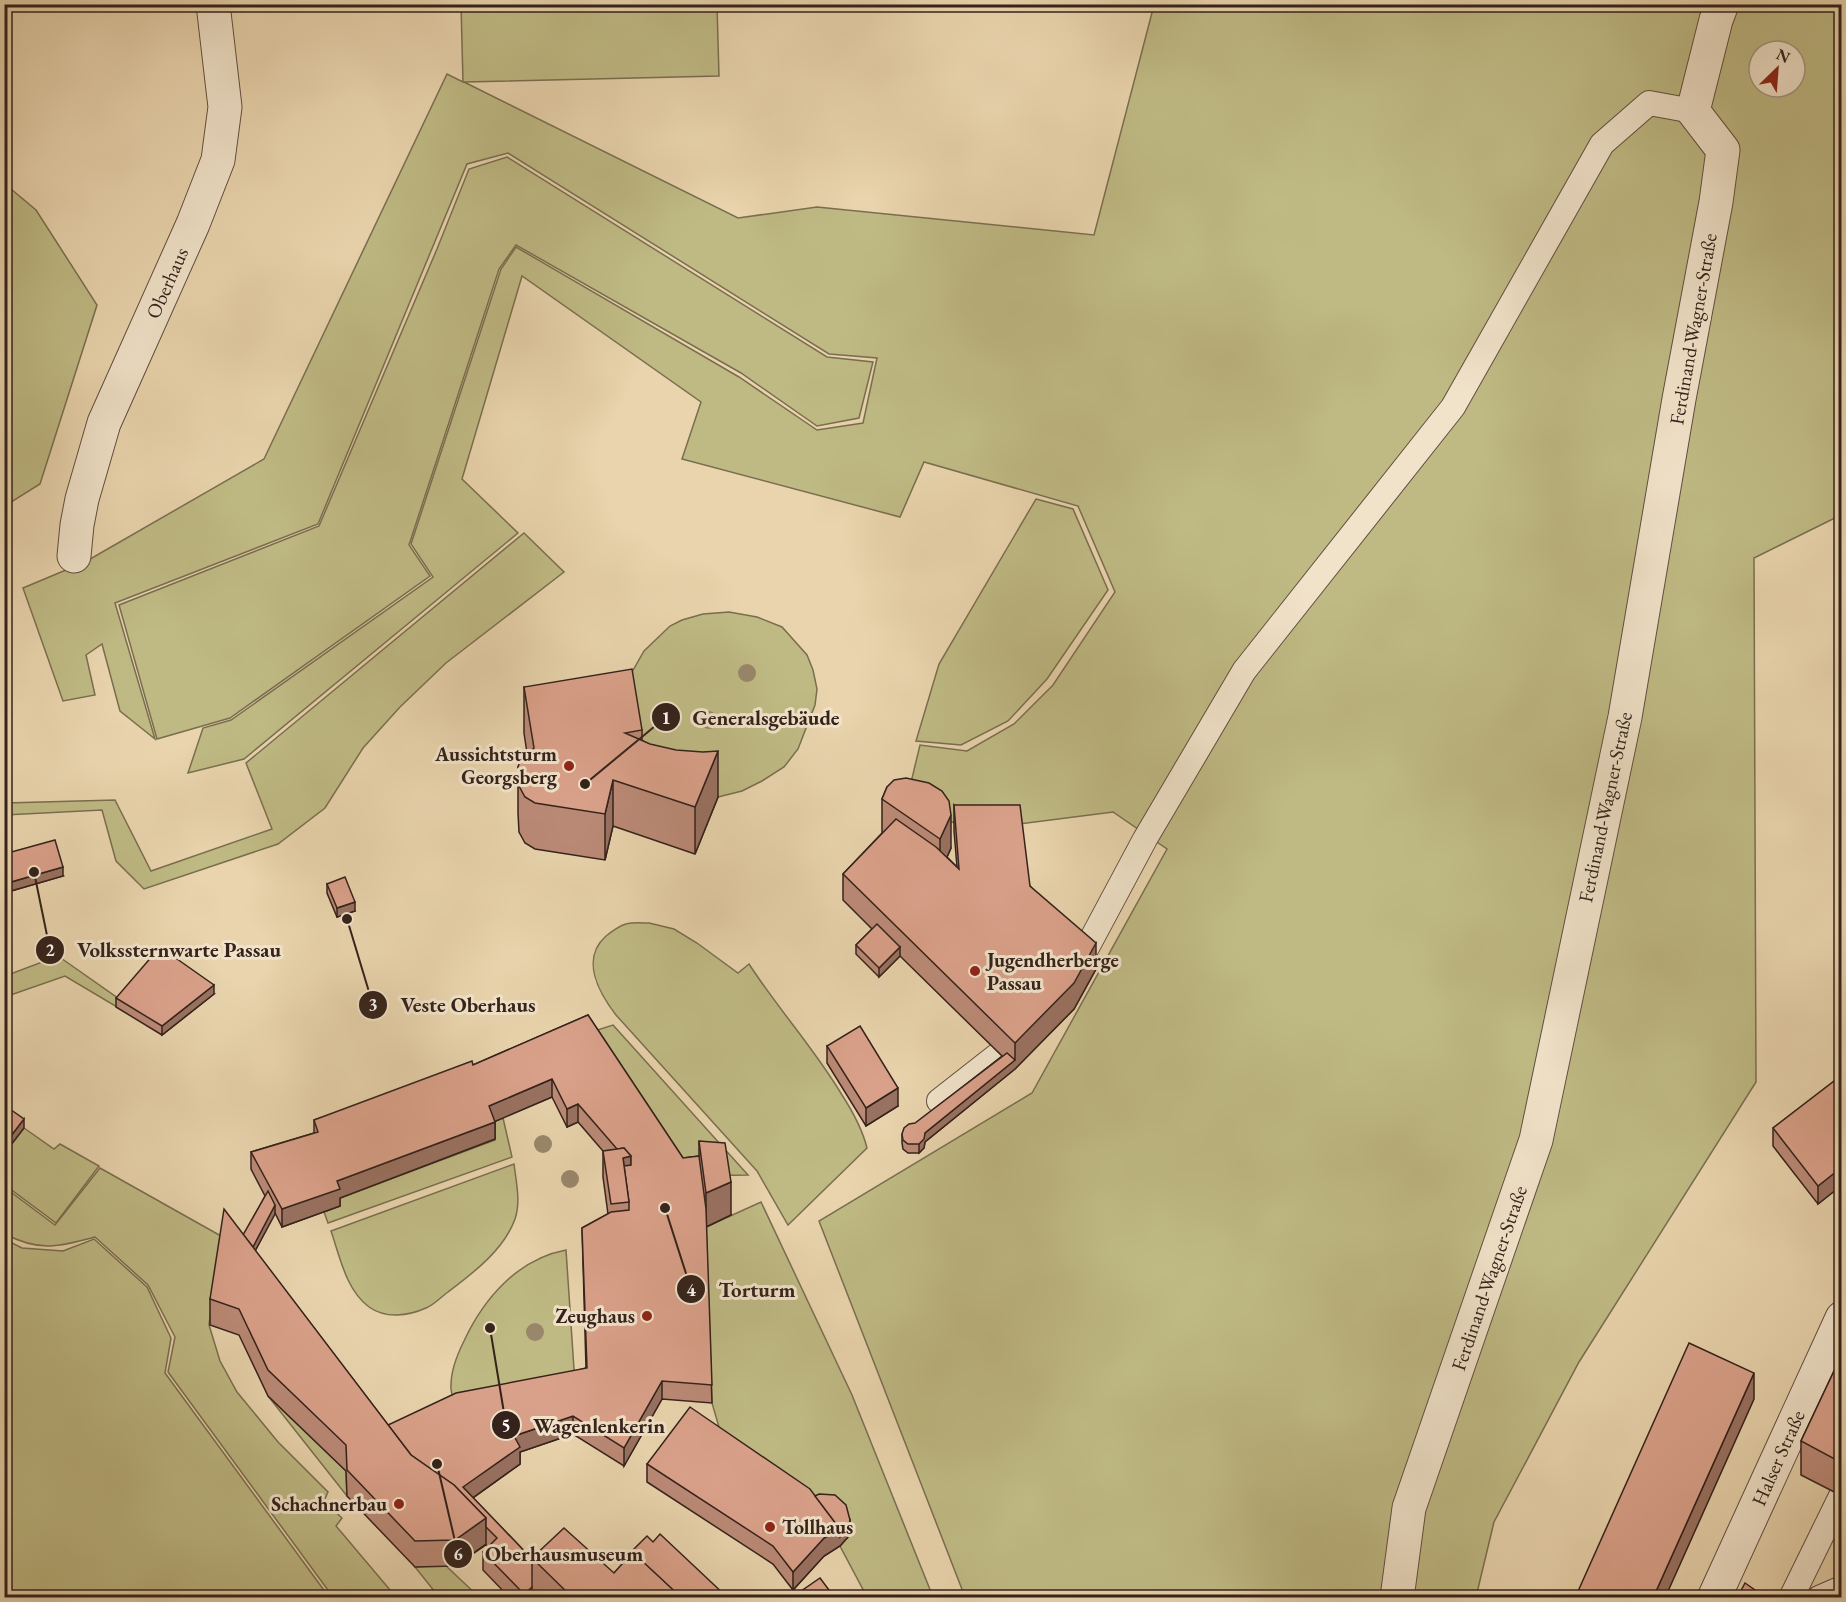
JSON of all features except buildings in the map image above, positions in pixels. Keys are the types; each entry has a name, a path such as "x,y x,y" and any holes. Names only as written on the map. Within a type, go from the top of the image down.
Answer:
{"street":[{"name":"Oberhaus","path":"74,556 82,499 104,423 193,224 219,160 225,107 213,4"},
{"path":"1693,111 1722,4"},
{"name":"Ferdinand-Wagner-Straße","path":"1397,1598 1409,1508 1536,1140 1624,717 1716,202 1723,150 1693,111"},
{"name":"Halser Straße","path":"1714,1598 1842,1318"}],"lane":[{"path":"1082,957 1145,839 1244,671 1453,407 1602,144 1649,103 1693,111"},
{"path":"939,1101 999,1054"},
{"path":"1791,1598 1841,1496"},
{"path":"1819,1598 1842,1588"}],"shaded area":[{"path":"461,5 717,5 719,76 464,82 738,218 817,207 1094,235 1154,5 1841,5 1841,515 1754,558 1756,1082 1579,1362 1494,1522 1476,1597 965,1597 819,1221 1032,1093 1167,849 1113,812 1019,824 956,824 907,799 920,745 967,751 1014,724 1053,685 1115,592 1078,506 924,462 900,517 682,459 701,402 522,276 462,479 518,533 244,759 188,773 203,728 231,720 433,577 411,544 501,269 516,247 739,377 817,430 863,423 877,358 829,354 508,153 467,164 318,524 115,603 155,739 120,711 102,644 86,655 95,695 63,701 23,588 85,562 264,459 447,74 463,82"},
{"path":"507,157 827,357 873,362 859,418 817,426 741,373 516,245 499,269 409,545 430,576 230,718 157,739 119,605 319,526 469,169"},
{"path":"5,184 36,210 97,305 40,484 5,506"},
{"path":"1036,499 1073,509 1108,590 1047,679 1008,721 961,745 916,741 939,664"},
{"path":"524,533 564,572 446,663 400,707 363,748 325,808 278,844 144,889 116,861 102,810 5,815 5,803 115,800 151,871 272,829 246,763"},
{"path":"729,612 757,617 782,627 807,655 817,689 815,705 798,749 784,767 762,781 742,791 718,797 703,798 625,779 632,716 627,681 644,651 670,626 682,620 703,614"},
{"path":"649,923 674,929 738,973 749,964 831,1078 860,1127 867,1148 788,1225 757,1171 616,1015 604,997 593,965 598,945 606,936 623,925"},
{"path":"58,956 122,1001 117,1007 65,976 5,997 5,976"},
{"path":"613,1025 748,1175 683,1176 588,1033"},
{"path":"503,1118 512,1157 328,1223 324,1212 340,1206 337,1199 495,1140 489,1124"},
{"path":"24,1128 54,1149 60,1144 99,1166 56,1223 5,1185 4,1154"},
{"path":"514,1164 518,1199 515,1219 496,1251 477,1269 432,1305 412,1313 390,1315 376,1311 361,1300 349,1282 331,1231"},
{"path":"100,1168 221,1236 209,1325 220,1361 237,1392 278,1442 328,1492 324,1501 342,1518 336,1526 396,1597 333,1597 168,1372 175,1337 148,1285 95,1237 49,1246 17,1240 5,1234 4,1187 55,1225"},
{"path":"761,1202 852,1395 933,1597 867,1597 840,1546 848,1537 850,1529 828,1502 725,1448 712,1403 706,1227"},
{"path":"4,1239 22,1248 63,1251 94,1239 147,1287 171,1338 165,1373 329,1597 5,1597"},
{"path":"566,1250 575,1384 456,1407 451,1388 453,1368 472,1325 482,1310 504,1283 518,1271 549,1255"},
{"path":"268,1396 346,1471 347,1496"},
{"path":"445,1565 479,1597 439,1597 415,1567"}],"place":[{"name":"Aussichtsturm Georgsberg","path":"569,766"},
{"name":"Generalsgebäude","path":"585,784"},
{"name":"Volkssternwarte Passau","path":"34,872"},
{"name":"Veste Oberhaus","path":"347,919"},
{"name":"Jugendherberge Passau","path":"975,971"},
{"name":"Torturm","path":"665,1208"},
{"name":"Zeughaus","path":"647,1316"},
{"name":"Wagenlenkerin","path":"490,1328"},
{"name":"Oberhausmuseum","path":"437,1464"},
{"name":"Schachnerbau","path":"399,1504"},
{"name":"Tollhaus","path":"770,1527"}]}
